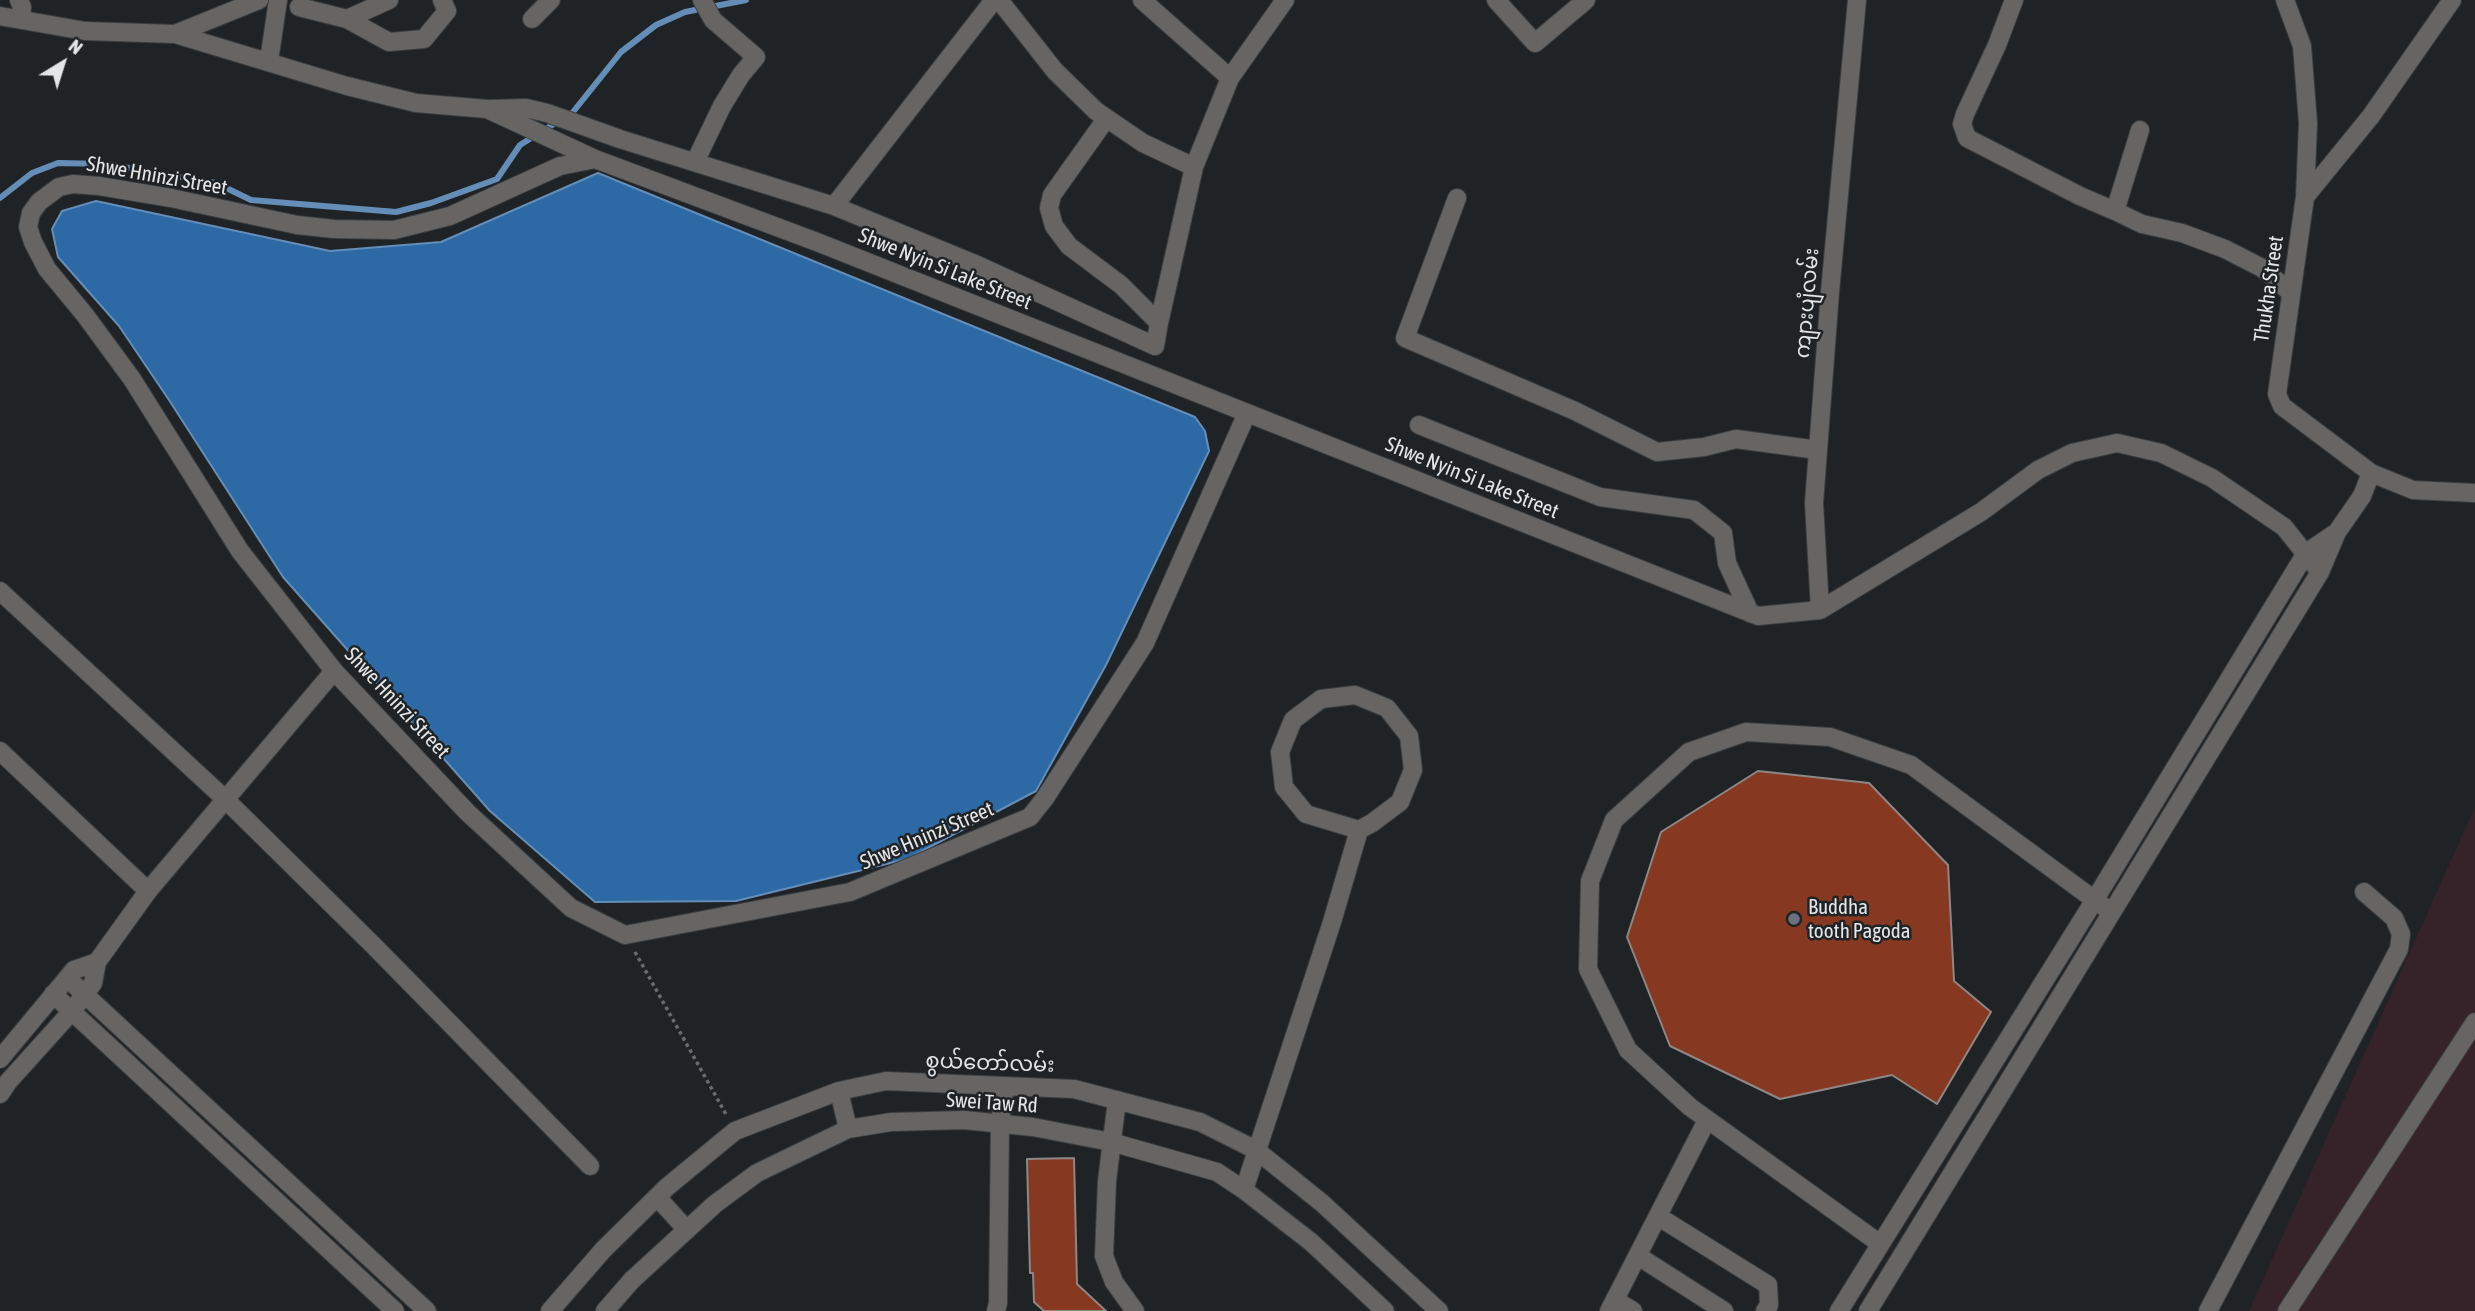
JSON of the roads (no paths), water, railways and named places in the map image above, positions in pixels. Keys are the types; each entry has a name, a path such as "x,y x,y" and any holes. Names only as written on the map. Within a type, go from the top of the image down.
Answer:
{"street":[{"path":"19,0 22,7 21,19"},
{"path":"175,34 260,0"},
{"path":"269,61 278,0"},
{"path":"347,19 388,0"},
{"path":"299,7 347,19 389,42 424,39 447,11 442,0"},
{"path":"532,19 551,0"},
{"path":"695,162 740,75 757,57 713,20 702,0"},
{"path":"834,206 994,0"},
{"path":"999,0 1055,71 1106,119 1143,143 1194,167"},
{"path":"1142,0 1230,78"},
{"path":"0,16 85,31 175,34 347,86 416,103 487,109 526,108 547,113 834,206 975,264 1155,346 1194,167 1230,78 1285,0"},
{"path":"1496,0 1535,43 1586,0"},
{"name":"ကျားပျံလမ်း","path":"1820,610 1814,503 1857,0"},
{"path":"2014,0 1997,45 1965,114 1962,124 1967,138 2141,224 2182,233 2225,249 2262,268 2290,292"},
{"name":"Thukha Street","path":"2285,0 2302,46 2308,123 2305,197 2277,394 2282,406 2371,473 2413,490 2475,493"},
{"path":"2305,197 2371,116 2452,0"},
{"name":"Shwe Nyin Si Lake Street","path":"487,109 595,159 817,242 1758,616 1820,610 1981,512 2038,470 2072,453 2117,443 2161,453 2212,478 2284,527 2320,572"},
{"path":"1106,119 1052,195 1049,208 1054,226 1069,246 1121,285 1159,323"},
{"path":"2115,211 2140,130"},
{"name":"Shwe Hninzi Street","path":"595,159 560,166 450,216 394,230 334,229 298,225 171,198 73,184 48,193 31,213 29,227 33,242 47,269 93,325 132,379 240,551 334,671 467,812 571,908 625,935 850,892 1030,817 1145,643 1247,413"},
{"path":"1457,198 1405,338 1575,411 1657,452 1704,447 1736,439 1818,450"},
{"path":"1419,425 1600,497 1694,510 1723,533 1727,563 1750,613"},
{"path":"1868,1311 2320,572 2337,532 2362,496 2371,473"},
{"path":"1839,1311 2306,553 2337,532"},
{"path":"0,591 225,799 590,1166"},
{"path":"0,1094 93,984 97,962 148,891 334,671"},
{"path":"1244,1190 1332,922 1359,830 1400,802 1413,770 1409,736 1387,708 1355,695 1321,699 1293,720 1280,752 1284,787 1306,814 1359,830"},
{"path":"1879,1243 1707,1120 1628,1051 1588,969 1590,881 1614,820 1689,752 1746,732 1830,737 1911,765 2111,912"},
{"path":"0,751 148,891"},
{"path":"2208,1311 2399,949 2401,934 2394,918 2364,892"},
{"path":"0,1059 74,970 97,962"},
{"path":"66,978 427,1311"},
{"path":"53,994 395,1311"},
{"path":"2287,1311 2475,1022"},
{"name":"စွယ်တော်လမ်း","path":"550,1311 603,1250 657,1197 736,1131 839,1091 886,1081 1074,1088 1200,1122 1256,1150 1322,1203 1439,1311"},
{"path":"996,1311 999,1303 1000,1123 1005,1086"},
{"path":"839,1091 848,1129"},
{"path":"1117,1100 1107,1181 1104,1256 1114,1282 1135,1311"},
{"name":"Swei Taw Rd","path":"605,1311 632,1280 715,1204 757,1173 848,1129 891,1122 964,1120 1033,1127 1111,1142 1217,1172 1311,1242 1385,1311"},
{"path":"1633,1311 1612,1305 1707,1120"},
{"path":"657,1197 687,1230"},
{"path":"1659,1217 1768,1285 1769,1305 1765,1311"},
{"path":"1638,1256 1724,1311"}],"water":[{"path":"598,173 1195,417 1205,431 1209,451 1106,665 1036,791 907,859 736,901 595,902 490,811 283,577 119,326 58,257 52,229 62,211 96,201 330,251 441,242"}],"waterway":[{"path":"566,116 573,112 621,52 656,25 685,12 746,0"},
{"path":"0,198 32,173 58,163 106,164 216,183 251,200 396,212 431,203 497,179 520,145 557,122"}],"place":[{"name":"Buddha tooth Pagoda","path":"1794,919"}]}
